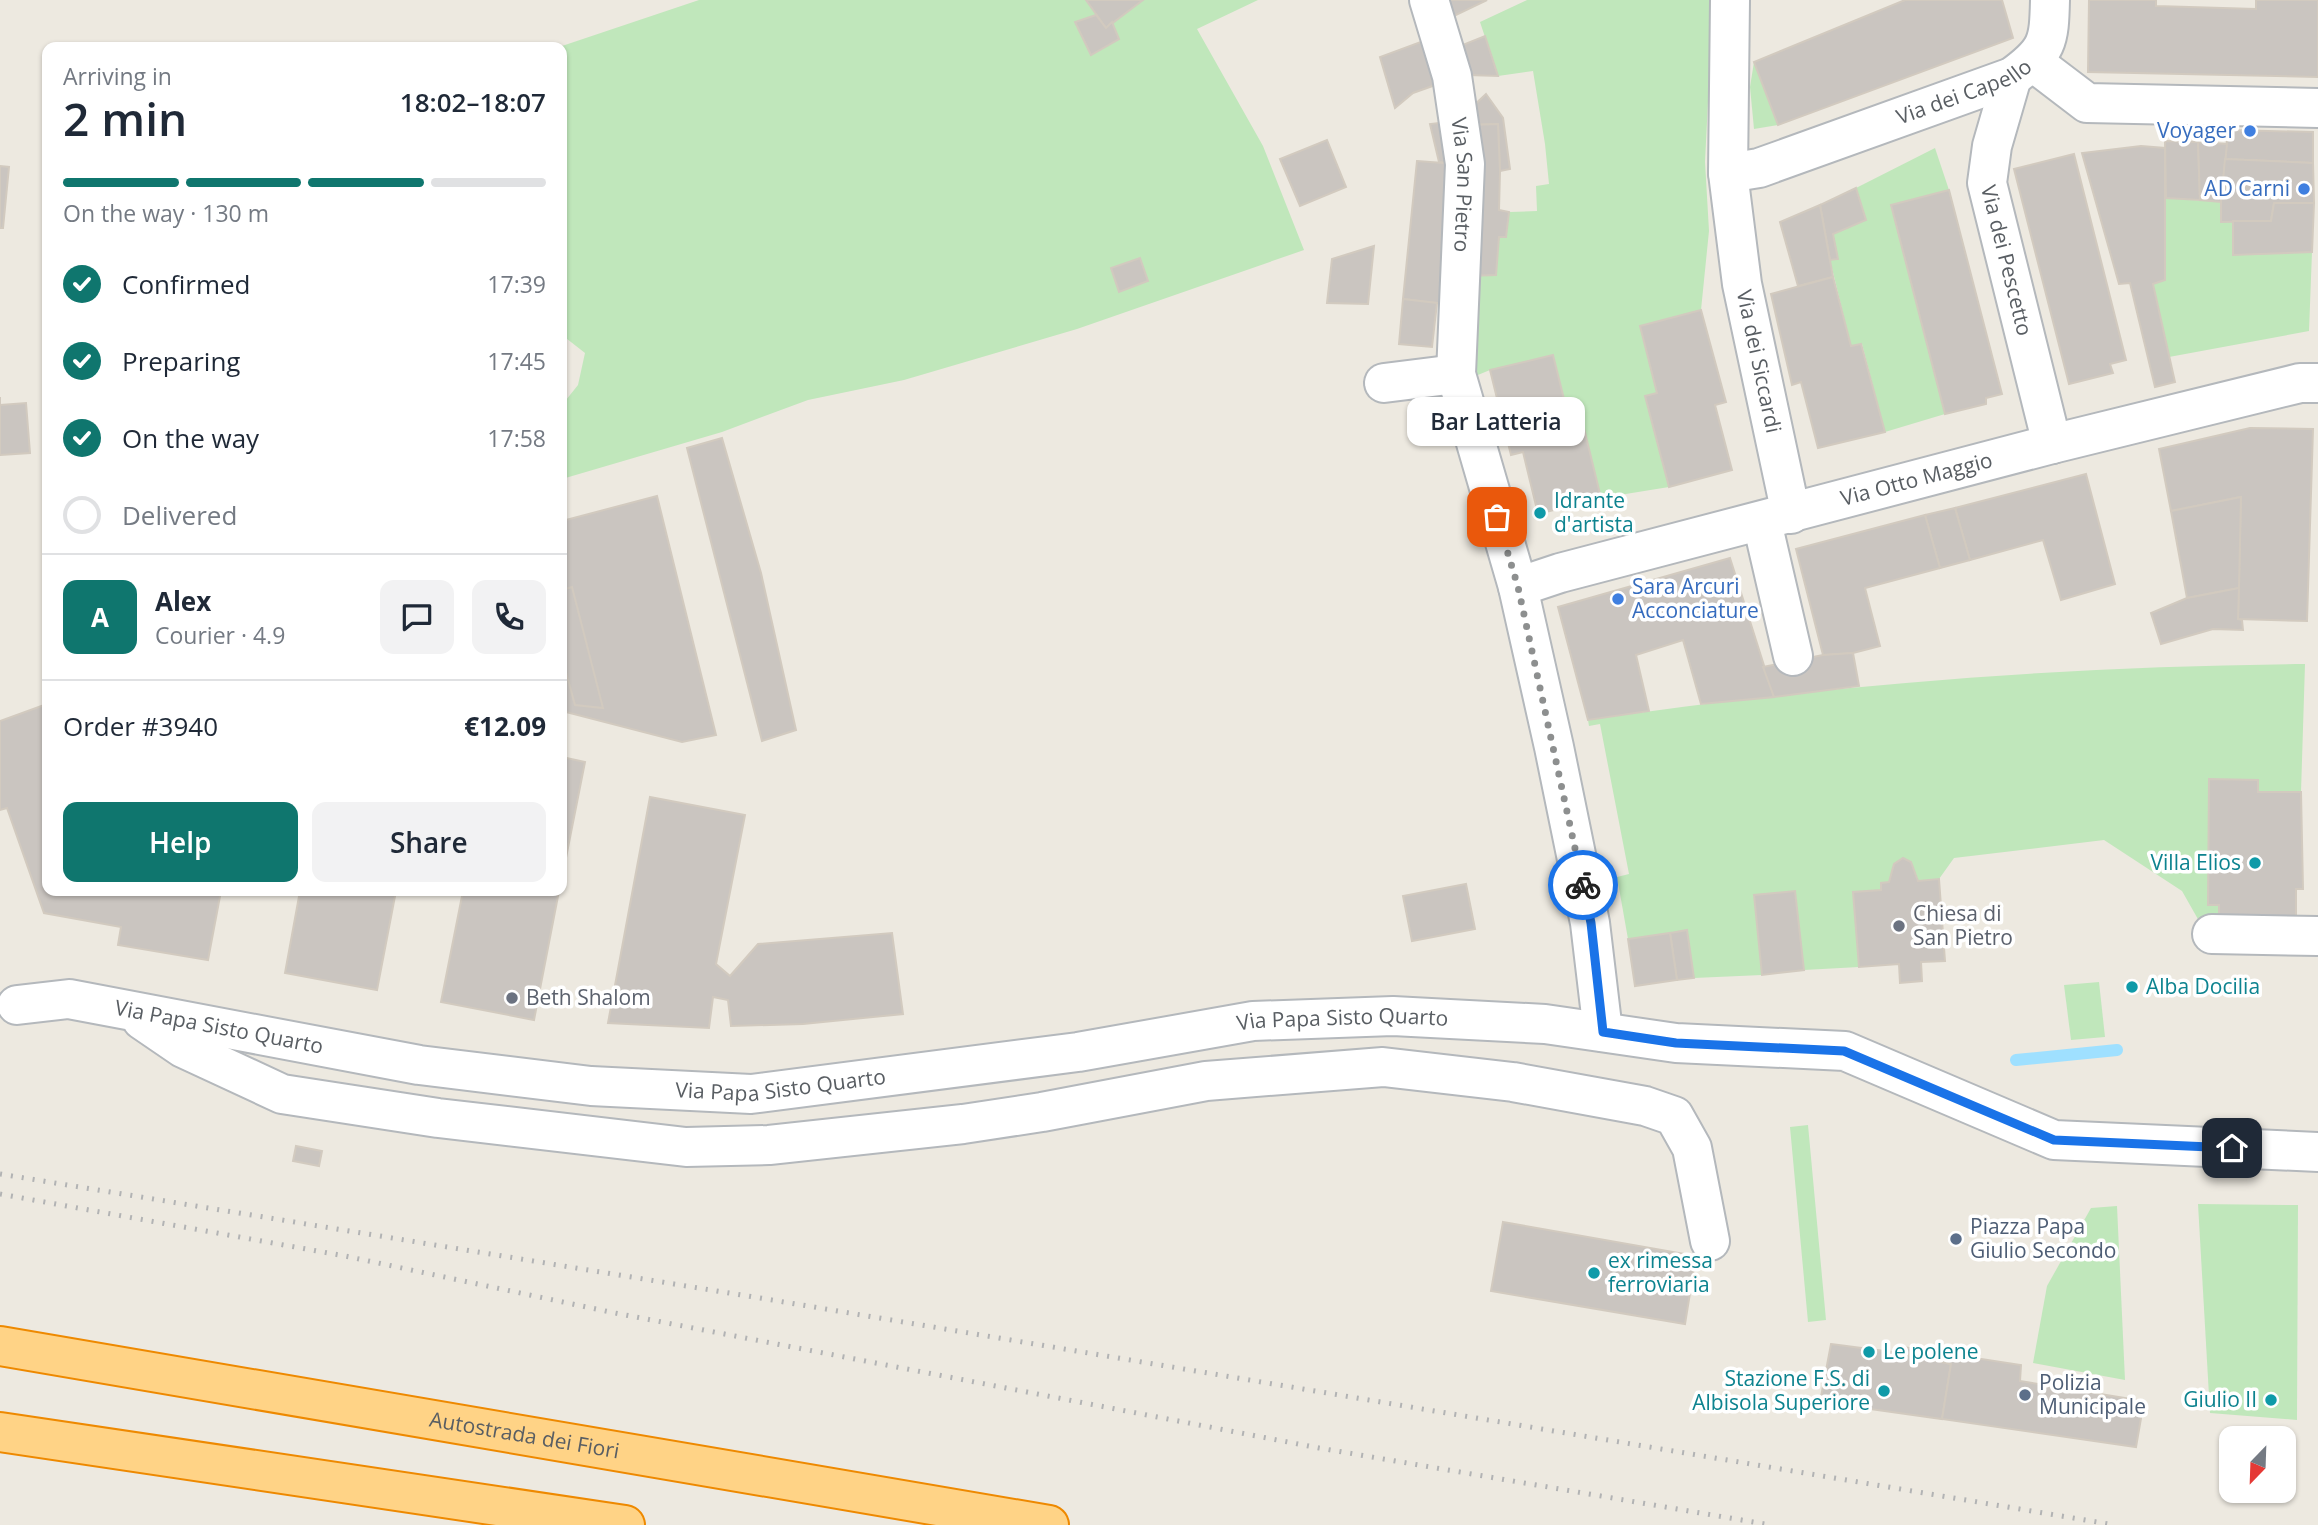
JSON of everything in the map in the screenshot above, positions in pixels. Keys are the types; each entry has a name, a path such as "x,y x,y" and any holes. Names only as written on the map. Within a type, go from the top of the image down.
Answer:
{"highway":[{"name":"Autostrada dei Fiori","path":"0,1346 1049,1525"},
{"path":"0,1432 625,1525"}],"street":[{"name":"Via San Pietro","path":"1429,0 1452,76 1465,164 1455,374 1518,587 1591,923 1603,1032"},
{"name":"Via dei Siccardi","path":"1730,0 1723,198 1742,284 1777,518 1793,656"},
{"name":"Via dei Pescetto","path":"2050,0 2049,36 2023,69 1992,146 1987,183 2052,444"},
{"name":"Via dei Capello","path":"1723,198 1759,168 2023,69 2087,103 2318,108"},
{"path":"1384,383 1455,374"},
{"name":"Via Otto Maggio","path":"1518,587 1560,573 2052,444 2300,383 2318,383"},
{"path":"2213,934 2318,936"},
{"path":"1545,1024 1569,998 1597,976"},
{"name":"Via Papa Sisto Quarto","path":"6,1007 69,999 432,1067 591,1086 751,1094 1078,1052 1253,1021 1393,1016 1545,1024 1676,1043 1844,1051 2054,1140 2318,1153"},
{"path":"128,1011 183,1048 282,1094 438,1118 687,1147 769,1145 962,1124 1042,1112 1206,1080 1383,1067 1513,1082 1645,1106 1674,1116 1692,1148 1710,1241"}],"green space":[{"path":"699,0 1258,0 1197,29 1263,146 1304,250 1077,329 904,380 808,400 722,432 567,478 567,399 578,385 585,353 567,339 567,44"},
{"path":"1527,0 1713,0 1705,162 1709,231 1701,310 1640,327 1657,393 1669,487 1601,498 1580,413 1568,415 1553,355 1490,370 1473,377 1468,276 1496,274 1499,237 1506,236 1509,212 1537,211 1536,186 1549,184 1533,71 1498,76 1480,22"},
{"path":"1754,62 1778,125 1754,129 1750,87"},
{"path":"1935,148 1949,190 1891,205 1945,414 1885,432 1862,344 1851,346 1830,260 1838,259 1833,234 1866,220 1856,188"},
{"path":"2166,198 2221,202 2221,222 2233,221 2233,255 2312,252 2309,331 2169,357 2153,284 2165,280"},
{"path":"2305,664 2301,792 2258,792 2257,780 2209,779 2208,904 2219,905 2219,925 2203,928 2182,891 2104,840 1954,858 1939,879 1918,881 1911,862 1903,858 1894,864 1889,882 1881,883 1881,890 1853,893 1859,967 1804,970 1795,891 1754,895 1762,975 1694,978 1687,931 1628,939 1617,877 1629,874 1600,724 1589,726 1588,720 1856,687 2036,673"},
{"path":"2099,982 2105,1037 2071,1040 2064,985"},
{"path":"1808,1125 1826,1320 1808,1322 1790,1127"},
{"path":"2198,1204 2298,1205 2297,1420 2210,1413"},
{"path":"2117,1206 2125,1380 2033,1363 2047,1286 2091,1208"}],"building":[{"path":"1086,0 1143,0 1106,28"},
{"path":"1447,0 1487,0 1454,16"},
{"path":"1905,0 2002,0 2013,38 1778,125 1754,62"},
{"path":"2089,0 2156,0 2156,6 2256,9 2256,0 2318,0 2318,77 2088,72"},
{"path":"1096,15 1106,28 1112,22 1119,39 1091,55 1075,22"},
{"path":"1485,36 1498,76 1468,75 1460,46"},
{"path":"1426,40 1438,84 1413,93 1395,108 1380,57"},
{"path":"1486,94 1503,118 1510,169 1500,171 1498,124 1470,125 1469,110"},
{"path":"1447,122 1456,164 1439,162 1430,124"},
{"path":"1498,124 1499,210 1509,212 1506,237 1499,237 1496,275 1468,276 1470,125"},
{"path":"2228,130 2313,132 2313,163 2225,159"},
{"path":"1327,140 1346,187 1300,206 1280,159"},
{"path":"2165,141 2198,142 2200,200 2166,198"},
{"path":"2198,142 2227,144 2221,202 2200,200"},
{"path":"2141,146 2165,148 2165,280 2153,284 2175,382 2155,387 2130,283 2119,284 2082,153"},
{"path":"2074,154 2126,360 2110,364 2113,373 2069,384 2014,169"},
{"path":"2225,159 2313,163 2314,203 2274,203 2271,221 2221,222"},
{"path":"1417,161 1456,164 1444,304 1403,299"},
{"path":"0,166 9,167 3,228 0,228"},
{"path":"1856,188 1866,220 1833,234 1838,259 1830,260 1820,205"},
{"path":"1949,190 2002,394 1986,398 1986,404 1945,414 1891,205"},
{"path":"2274,203 2314,203 2312,252 2233,255 2233,221 2271,221"},
{"path":"1820,205 1833,277 1798,286 1780,222"},
{"path":"1374,246 1368,304 1327,303 1332,259"},
{"path":"1140,258 1148,281 1119,292 1111,268"},
{"path":"1833,277 1851,346 1861,344 1885,432 1818,448 1801,382 1792,385 1771,294"},
{"path":"1403,299 1437,303 1432,347 1399,344"},
{"path":"1701,310 1726,402 1715,405 1732,470 1669,487 1645,396 1657,393 1640,326"},
{"path":"1553,355 1568,415 1580,412 1601,498 1538,514 1523,452 1511,455 1490,370"},
{"path":"26,403 30,453 0,455 0,405"},
{"path":"2250,428 2313,429 2307,621 2238,619 2241,497 2171,511 2159,449"},
{"path":"722,438 761,573 796,730 762,741 687,448"},
{"path":"2086,474 2115,584 2061,600 2043,540 1970,560 1955,508"},
{"path":"657,496 716,735 682,742 567,712 567,520"},
{"path":"2241,497 2239,588 2187,598 2171,511"},
{"path":"1955,508 1970,560 1940,568 1925,515"},
{"path":"1925,515 1940,568 1865,588 1880,646 1853,653 1823,655 1796,549"},
{"path":"1730,558 1774,697 1701,704 1683,640 1636,655 1649,711 1588,720 1558,607"},
{"path":"572,587 603,708 575,705 567,676 567,588"},
{"path":"2239,588 2238,619 2242,620 2243,630 2213,629 2161,644 2151,613 2187,598"},
{"path":"1853,653 1859,686 1774,697 1763,667 1823,655"},
{"path":"42,706 42,896 220,896 208,960 118,945 121,927 44,913 7,808 0,810 0,721"},
{"path":"567,758 585,762 567,853"},
{"name":"Villa Elios","path":"2209,779 2258,780 2258,792 2301,792 2303,889 2296,889 2296,926 2219,925 2219,905 2208,905"},
{"path":"650,797 745,815 716,964 730,976 758,944 892,933 903,1014 803,1024 731,1026 728,1000 713,997 709,1028 608,1023"},
{"name":"Chiesa di San Pietro","path":"1903,858 1911,862 1918,881 1939,879 1945,961 1921,962 1922,981 1900,983 1899,964 1859,967 1853,892 1881,890 1881,883 1889,882 1894,864"},
{"path":"1466,884 1475,929 1412,941 1403,896"},
{"path":"1795,891 1804,970 1762,975 1754,895"},
{"path":"299,896 395,896 377,990 285,973"},
{"path":"462,896 558,896 534,1020 441,1002"},
{"path":"1687,930 1694,978 1677,980 1670,933"},
{"path":"1670,933 1677,980 1635,986 1628,939"},
{"path":"296,1146 322,1151 319,1166 293,1161"},
{"name":"ex rimessa ferroviaria","path":"1503,1222 1696,1256 1685,1324 1491,1291"},
{"name":"Stazione F.S. di Albisola Superiore","path":"1831,1344 1900,1353 1951,1364 1942,1419 1820,1402"},
{"name":"Polizia Municipale","path":"1903,1347 2021,1365 2020,1381 2144,1401 2136,1447 1942,1419 1951,1364 1900,1353"}],"waterway":[{"path":"2016,1060 2117,1050"}],"railway":[{"path":"0,1174 2115,1525"},
{"path":"0,1194 345,1256 615,1313 1319,1448 1771,1525"}],"way so far":[{"path":"1497,517 1518,587 1583,885"}],"place":[{"name":"Voyager","path":"2250,131"},
{"name":"AD Carni","path":"2304,189"},
{"name":"Idrante d'artista","path":"1540,513"},
{"name":"Bar Latteria","path":"1497,517"},
{"name":"Sara Arcuri Acconciature","path":"1618,599"},
{"name":"Villa Elios","path":"2255,863"},
{"name":"Chiesa di San Pietro","path":"1899,926"},
{"name":"Alba Docilia","path":"2132,987"},
{"name":"Beth Shalom","path":"512,998"},
{"name":"Piazza Papa Giulio Secondo","path":"1956,1239"},
{"name":"ex rimessa ferroviaria","path":"1594,1273"},
{"name":"Le polene","path":"1869,1352"},
{"name":"Stazione F.S. di Albisola Superiore","path":"1884,1391"},
{"name":"Polizia Municipale","path":"2025,1395"},
{"name":"Giulio II","path":"2271,1400"}],"route":[{"path":"1583,885 1591,923 1603,1032 1676,1043 1844,1051 2054,1140 2232,1148"}]}
